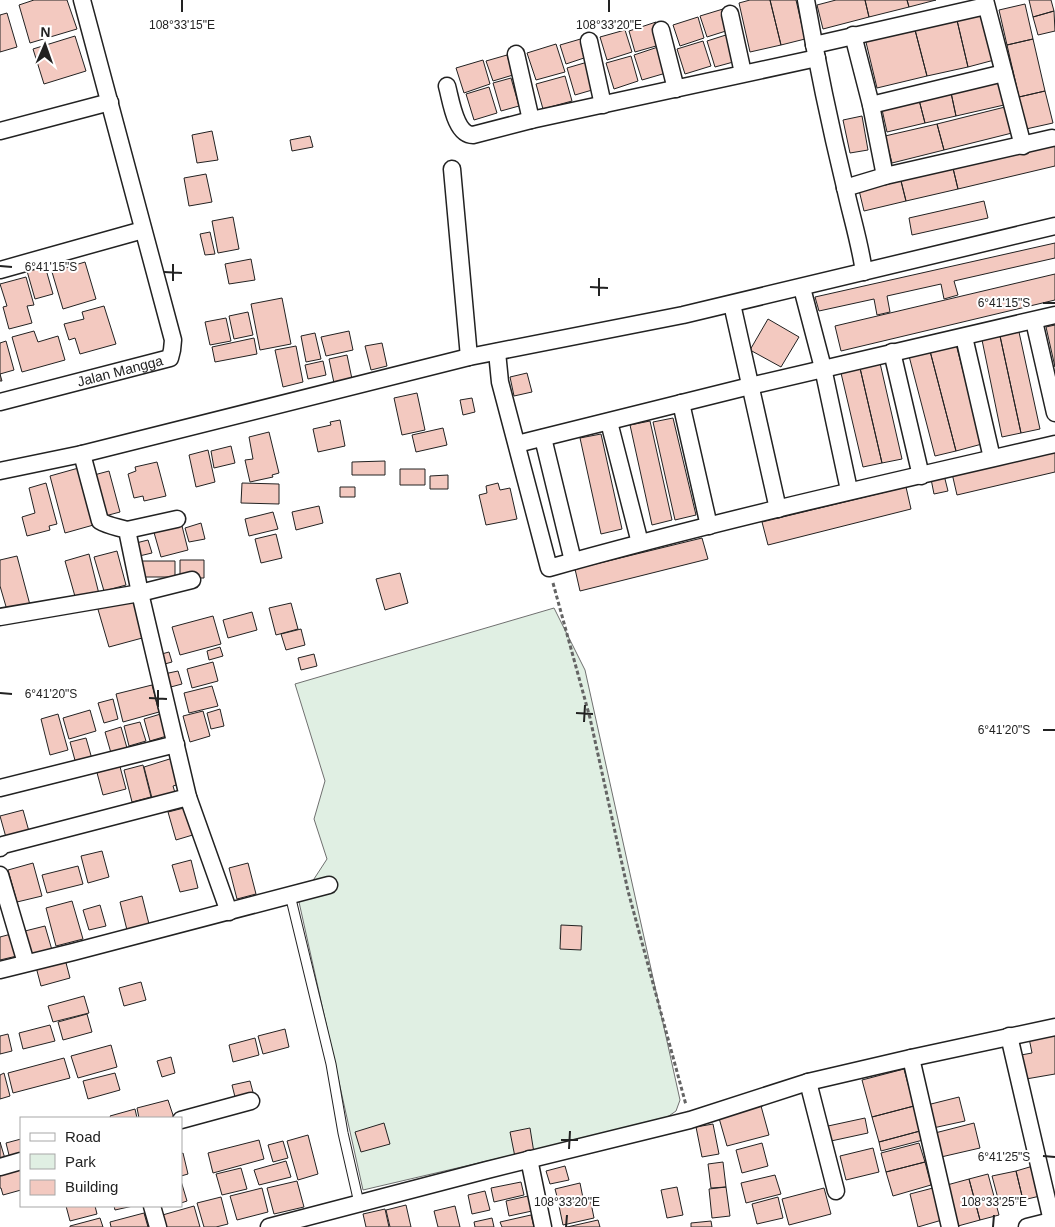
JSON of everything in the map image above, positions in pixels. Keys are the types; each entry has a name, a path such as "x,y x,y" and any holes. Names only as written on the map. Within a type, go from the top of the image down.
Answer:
{"street":[{"path":"0,270 143,230 82,0"},
{"path":"806,0 815,52 845,188 862,251 864,272"},
{"path":"448,86 460,128 468,135 743,74 815,52 853,36 986,3 1023,146"},
{"path":"730,14 743,74"},
{"path":"661,30 676,89"},
{"path":"853,36 871,105 885,176"},
{"path":"590,41 603,105"},
{"path":"516,54 531,120"},
{"path":"871,105 1004,73"},
{"path":"0,131 110,102"},
{"path":"845,188 885,176 1052,138"},
{"path":"452,169 469,357"},
{"path":"0,471 82,454 469,357 684,315 1055,226"},
{"name":"Jalan Mangga","path":"0,402 170,358 172,340 143,230"},
{"path":"802,288 823,368 849,490"},
{"path":"732,304 778,509"},
{"path":"517,444 823,368 1055,315"},
{"path":"1034,320 1055,413"},
{"path":"964,337 992,458"},
{"path":"497,352 500,382 549,568 640,542 849,490 921,476 1055,444"},
{"path":"892,352 921,476"},
{"path":"681,404 709,526"},
{"path":"609,422 640,542"},
{"path":"543,438 574,561"},
{"path":"82,454 100,521 106,525 127,530 177,519"},
{"path":"127,530 188,797 229,912"},
{"path":"0,617 140,593 192,580"},
{"path":"0,788 176,744"},
{"path":"0,848 3,845 188,797"},
{"path":"0,875 2,894 26,963"},
{"path":"0,970 329,885"},
{"path":"269,1227 690,1120 808,1082 1055,1027"},
{"path":"1008,1036 1054,1220 1026,1227"},
{"path":"911,1058 950,1227"},
{"path":"808,1082 836,1191"},
{"path":"182,1120 251,1101"},
{"path":"529,1160 543,1227"},
{"path":"0,1167 20,1161"},
{"path":"152,1207 158,1227"}],"lane":[{"path":"290,895 331,1064 343,1133 359,1203"}],"path":[{"path":"549,568 590,718 628,891 690,1120"}],"green space":[{"path":"554,608 585,670 680,1100 676,1111 663,1120 363,1190 299,902 327,859 314,819 325,781 295,684"}],"building":[{"path":"34,0 67,0 77,29 30,43 19,5"},
{"path":"750,0 770,0 781,45 750,52 739,3"},
{"path":"770,0 796,0 805,39 781,45"},
{"path":"836,0 865,0 869,17 823,29 817,5"},
{"path":"865,0 907,0 909,7 869,17"},
{"path":"907,0 936,0 909,7"},
{"path":"1029,0 1051,0 1054,11 1033,17"},
{"path":"1025,4 1033,39 1007,45 999,10"},
{"path":"723,9 729,30 707,37 700,16"},
{"path":"986,9 998,59 968,67 956,16"},
{"path":"1054,11 1055,31 1038,35 1033,17"},
{"path":"7,13 17,47 0,52 0,15"},
{"path":"956,16 968,67 927,76 914,26"},
{"path":"698,17 704,38 680,46 673,25"},
{"path":"656,22 663,44 635,52 629,31"},
{"path":"914,26 927,76 877,88 865,38"},
{"path":"625,30 632,52 607,60 600,37"},
{"path":"729,34 737,61 715,67 707,41"},
{"path":"75,36 86,71 44,84 33,49"},
{"path":"584,38 590,56 566,64 560,45"},
{"path":"1033,39 1045,91 1019,97 1007,45"},
{"path":"703,41 711,66 685,74 677,49"},
{"path":"556,44 565,72 536,80 527,53"},
{"path":"658,47 666,73 642,80 634,55"},
{"path":"507,55 513,75 493,81 486,61"},
{"path":"631,56 638,81 614,89 606,63"},
{"path":"483,60 490,84 464,93 456,68"},
{"path":"591,61 599,88 575,95 567,68"},
{"path":"565,76 572,101 543,109 536,84"},
{"path":"997,77 1004,105 956,116 950,88"},
{"path":"511,78 519,106 501,111 493,83"},
{"path":"489,87 497,113 474,120 466,94"},
{"path":"950,88 956,116 925,123 918,96"},
{"path":"1045,91 1053,123 1026,129 1019,97"},
{"path":"918,96 925,123 887,132 881,105"},
{"path":"1005,107 1012,133 944,150 937,124"},
{"path":"862,116 868,150 850,153 843,120"},
{"path":"937,124 944,150 892,163 885,136"},
{"path":"212,131 218,160 197,163 192,135"},
{"path":"310,136 313,147 292,151 290,140"},
{"path":"1055,140 1055,166 958,189 952,164"},
{"path":"952,164 958,189 906,201 900,177"},
{"path":"206,174 212,202 189,206 184,178"},
{"path":"900,177 906,201 864,211 858,186"},
{"path":"984,201 988,218 912,235 909,218"},
{"path":"233,217 239,249 218,253 212,221"},
{"path":"210,232 215,254 205,255 200,234"},
{"path":"1055,243 1055,258 954,281 958,295 944,299 941,284 887,296 890,312 877,315 874,299 819,311 815,297"},
{"path":"251,259 255,280 229,284 225,264"},
{"path":"85,262 96,299 63,309 52,272"},
{"path":"45,266 53,294 35,299 27,271"},
{"path":"1055,274 1055,300 841,351 835,326"},
{"path":"26,277 34,305 27,306 32,323 9,329 3,307 7,306 0,284"},
{"path":"282,298 291,344 260,350 251,304"},
{"path":"104,306 116,344 80,354 75,338 69,340 64,324 84,319 82,312"},
{"path":"248,312 253,335 234,339 229,316"},
{"path":"226,318 231,341 210,345 205,322"},
{"path":"768,319 799,337 781,367 750,350"},
{"path":"1055,325 1055,367 1046,327"},
{"path":"34,331 38,342 58,336 65,360 22,372 12,337"},
{"path":"349,331 353,350 326,356 321,337"},
{"path":"1019,332 1040,429 1021,433 1000,336"},
{"path":"315,333 321,359 306,362 301,336"},
{"path":"1000,336 1021,433 1002,437 982,340"},
{"path":"254,338 257,354 215,362 212,347"},
{"path":"6,341 14,370 0,374 0,343"},
{"path":"382,343 387,366 371,370 365,346"},
{"path":"956,344 982,444 956,451 930,351"},
{"path":"296,346 303,382 283,387 275,350"},
{"path":"930,351 956,451 935,456 909,356"},
{"path":"347,355 352,379 334,383 329,359"},
{"path":"323,361 326,375 308,379 305,365"},
{"path":"880,363 902,459 882,463 860,368"},
{"path":"860,368 882,463 863,467 841,373"},
{"path":"527,373 532,392 514,396 510,377"},
{"path":"417,393 425,430 402,435 394,398"},
{"path":"472,398 475,412 463,415 460,400"},
{"path":"673,418 696,515 675,520 653,422"},
{"path":"340,420 345,446 318,452 313,429 331,425 330,422"},
{"path":"650,421 672,520 652,525 630,425"},
{"path":"443,428 447,445 416,452 412,435"},
{"path":"269,432 279,473 272,475 273,477 250,482 245,460 253,459 249,437"},
{"path":"601,434 622,529 601,534 580,438"},
{"path":"1055,445 1055,472 957,495 951,469"},
{"path":"231,446 235,463 214,468 211,451"},
{"path":"208,450 215,482 196,487 189,455"},
{"path":"385,461 385,475 352,475 352,462"},
{"path":"157,462 166,496 144,501 143,496 134,498 128,474 136,471 135,467"},
{"path":"82,467 97,524 65,533 50,476"},
{"path":"400,469 425,469 425,485 400,485"},
{"path":"109,471 120,512 105,516 94,475"},
{"path":"448,475 448,489 430,489 430,476"},
{"path":"944,475 948,491 934,494 931,479"},
{"path":"46,483 57,524 49,526 50,530 27,536 22,517 35,513 29,488"},
{"path":"242,483 279,484 279,504 241,503"},
{"path":"498,483 500,490 510,488 517,519 486,525 479,495 487,493 486,486"},
{"path":"340,487 355,487 355,497 340,497"},
{"path":"906,487 911,509 768,545 762,522"},
{"path":"319,506 323,523 296,530 292,512"},
{"path":"273,512 278,529 249,536 245,519"},
{"path":"181,522 188,550 161,557 153,529"},
{"path":"201,523 205,539 189,542 185,528"},
{"path":"276,534 282,558 261,563 255,539"},
{"path":"702,538 708,559 580,591 575,569"},
{"path":"148,540 152,553 135,557 132,544"},
{"path":"117,551 126,585 104,591 94,557"},
{"path":"89,554 99,594 76,600 65,561"},
{"path":"17,556 30,605 7,610 0,586 0,560"},
{"path":"180,560 204,560 204,578 180,578"},
{"path":"139,561 175,561 175,577 139,577"},
{"path":"400,573 408,603 385,610 376,579"},
{"path":"134,596 146,637 109,647 97,606"},
{"path":"291,603 298,629 276,635 269,608"},
{"path":"252,612 257,630 228,638 223,620"},
{"path":"213,616 221,644 180,655 172,627"},
{"path":"301,629 305,645 286,650 281,634"},
{"path":"220,647 223,656 209,660 207,651"},
{"path":"169,652 172,662 161,665 158,655"},
{"path":"314,654 317,666 301,670 298,658"},
{"path":"213,662 218,681 192,688 187,669"},
{"path":"178,671 182,684 167,688 164,674"},
{"path":"152,685 159,712 123,722 116,694"},
{"path":"212,686 218,706 189,713 184,693"},
{"path":"113,699 118,719 104,723 98,703"},
{"path":"220,709 224,726 211,729 207,713"},
{"path":"90,710 96,731 69,739 63,718"},
{"path":"203,711 210,736 190,742 183,716"},
{"path":"164,713 170,735 150,741 144,719"},
{"path":"58,714 68,750 50,755 41,719"},
{"path":"140,722 146,741 129,746 124,726"},
{"path":"121,727 127,748 111,753 105,732"},
{"path":"86,738 92,759 76,764 70,742"},
{"path":"176,757 183,783 173,786 176,796 153,802 144,767"},
{"path":"119,763 126,789 103,795 96,769"},
{"path":"143,765 151,797 132,802 124,770"},
{"path":"188,807 196,834 176,840 168,812"},
{"path":"23,810 30,835 7,841 0,816"},
{"path":"102,851 109,877 88,883 81,856"},
{"path":"191,860 198,888 180,892 172,865"},
{"path":"33,863 42,896 17,902 8,870"},
{"path":"248,863 256,894 237,899 229,868"},
{"path":"78,866 83,884 47,893 42,875"},
{"path":"142,896 149,924 127,930 120,902"},
{"path":"72,901 83,939 56,946 46,908"},
{"path":"100,905 106,926 89,930 83,910"},
{"path":"561,925 582,926 581,950 560,949"},
{"path":"45,926 52,950 27,957 21,932"},
{"path":"15,933 21,955 0,960 0,937"},
{"path":"65,959 70,978 41,986 36,967"},
{"path":"141,982 146,1000 124,1006 119,988"},
{"path":"84,996 89,1013 53,1022 48,1006"},
{"path":"87,1014 92,1032 63,1040 58,1022"},
{"path":"50,1025 55,1041 23,1049 19,1033"},
{"path":"285,1029 289,1047 263,1054 258,1036"},
{"path":"1055,1033 1055,1074 1026,1079 1021,1055 1032,1053 1029,1038"},
{"path":"8,1034 12,1051 0,1054 0,1036"},
{"path":"255,1038 259,1055 233,1062 229,1045"},
{"path":"111,1045 117,1067 78,1078 71,1056"},
{"path":"171,1057 175,1073 162,1077 157,1061"},
{"path":"64,1058 70,1078 13,1093 8,1073"},
{"path":"904,1069 914,1106 872,1117 862,1080"},
{"path":"4,1073 10,1096 0,1099 0,1075"},
{"path":"115,1073 120,1090 88,1099 83,1081"},
{"path":"250,1081 254,1096 236,1101 232,1085"},
{"path":"959,1097 965,1121 933,1128 927,1105"},
{"path":"168,1100 174,1117 139,1117 137,1108"},
{"path":"761,1106 769,1135 727,1146 719,1118"},
{"path":"914,1106 920,1131 879,1142 872,1117"},
{"path":"135,1109 137,1117 110,1117"},
{"path":"865,1118 868,1133 831,1141 828,1126"},
{"path":"384,1123 390,1144 361,1152 355,1132"},
{"path":"974,1123 980,1148 941,1157 935,1133"},
{"path":"713,1124 719,1154 702,1157 696,1127"},
{"path":"530,1128 534,1153 515,1157 510,1132"},
{"path":"920,1131 923,1140 881,1151 879,1142"},
{"path":"308,1135 318,1174 298,1180 287,1141"},
{"path":"20,1139 20,1156 10,1159 6,1143"},
{"path":"259,1140 264,1159 213,1173 208,1153"},
{"path":"283,1141 288,1158 273,1162 268,1145"},
{"path":"0,1142 6,1162 0,1164"},
{"path":"762,1143 768,1166 742,1173 736,1150"},
{"path":"919,1143 925,1162 886,1172 881,1153"},
{"path":"873,1148 879,1172 846,1180 840,1156"},
{"path":"182,1154 188,1174 182,1176"},
{"path":"286,1161 291,1177 259,1185 254,1170"},
{"path":"20,1162 20,1190 3,1195 0,1188 0,1167"},
{"path":"723,1162 726,1187 711,1188 708,1164"},
{"path":"925,1162 931,1185 893,1196 886,1172"},
{"path":"565,1166 569,1180 550,1184 546,1171"},
{"path":"1033,1166 1040,1196 1023,1200 1016,1171"},
{"path":"241,1168 247,1189 222,1195 216,1174"},
{"path":"1016,1171 1023,1200 1000,1206 992,1176"},
{"path":"988,1174 999,1215 980,1220 969,1179"},
{"path":"775,1175 781,1194 746,1203 741,1183"},
{"path":"969,1179 980,1220 958,1226 947,1185"},
{"path":"297,1181 304,1207 274,1214 267,1188"},
{"path":"521,1182 524,1195 494,1202 491,1188"},
{"path":"580,1183 583,1198 559,1204 555,1189"},
{"path":"182,1184 187,1201 182,1203"},
{"path":"677,1187 683,1215 667,1218 661,1190"},
{"path":"726,1187 730,1216 712,1218 709,1189"},
{"path":"262,1188 268,1212 237,1220 230,1196"},
{"path":"824,1188 831,1214 789,1225 782,1199"},
{"path":"933,1188 942,1220 918,1227 910,1194"},
{"path":"485,1191 490,1210 472,1214 468,1195"},
{"path":"528,1196 532,1211 509,1216 506,1201"},
{"path":"221,1197 228,1224 204,1227 197,1203"},
{"path":"778,1197 783,1218 757,1224 752,1204"},
{"path":"590,1198 594,1218 563,1225 559,1206"},
{"path":"406,1205 411,1227 390,1227 386,1210"},
{"path":"194,1206 200,1227 163,1227 159,1216"},
{"path":"455,1206 460,1227 438,1227 434,1211"},
{"path":"66,1207 95,1207 97,1214 70,1221"},
{"path":"114,1207 128,1207 115,1210"},
{"path":"385,1209 389,1227 366,1227 363,1214"},
{"path":"144,1213 148,1227 111,1227 110,1222"},
{"path":"531,1215 534,1227 502,1227 500,1222"},
{"path":"100,1218 103,1227 70,1227 70,1226"},
{"path":"492,1218 494,1227 475,1227 474,1222"},
{"path":"598,1220 600,1227 567,1227"},
{"path":"711,1221 712,1227 691,1227 691,1223"}]}
